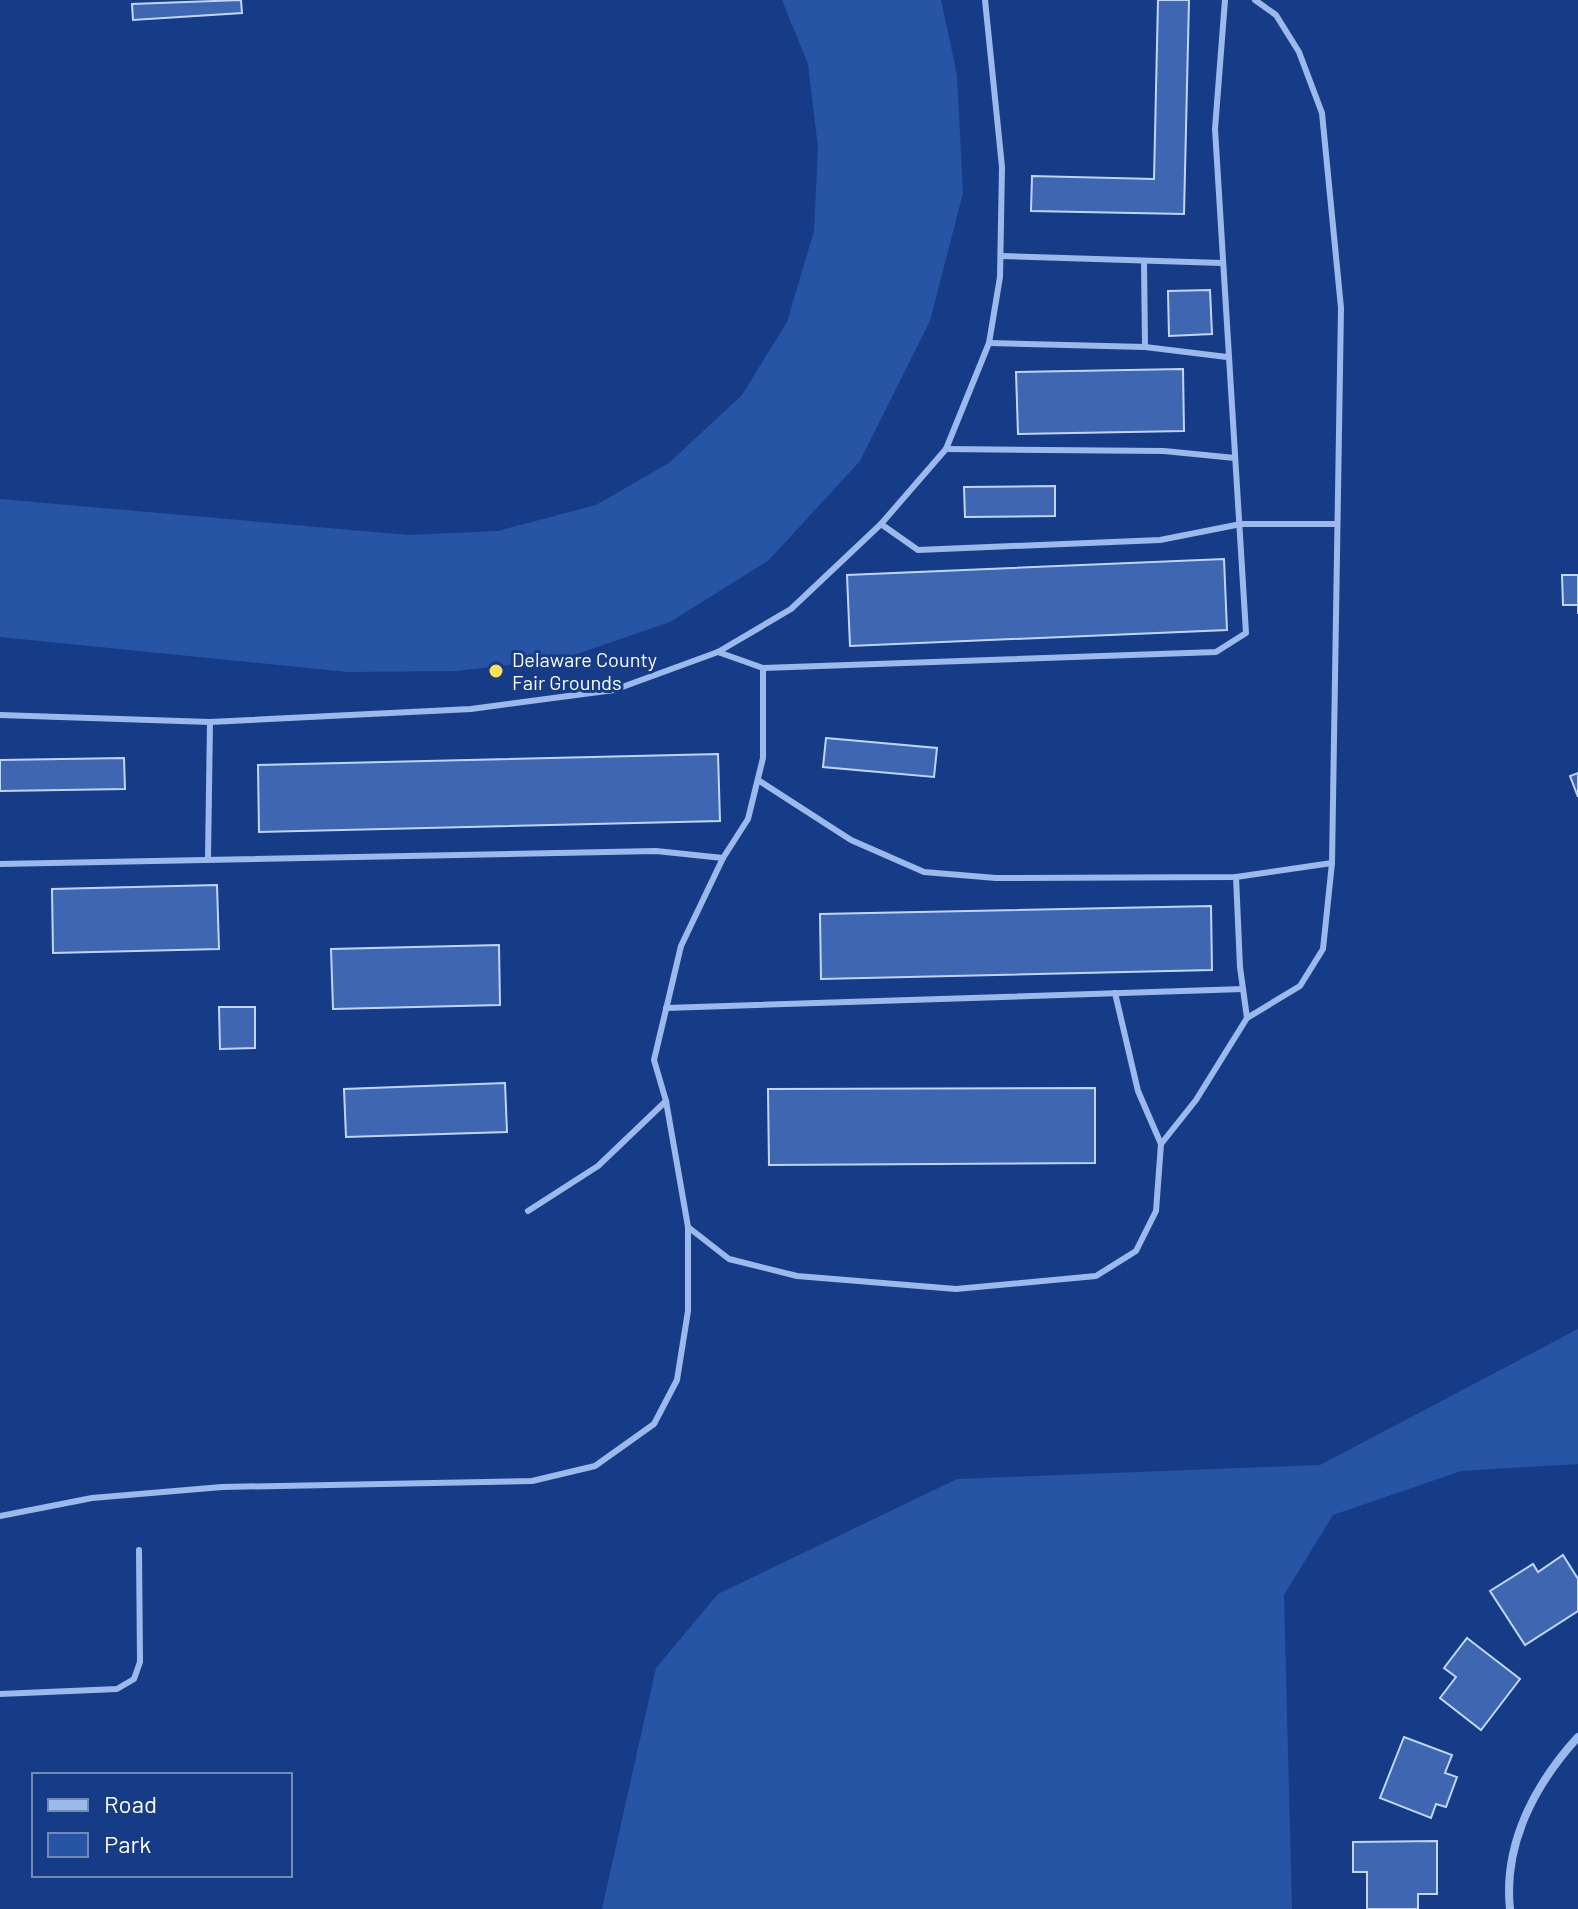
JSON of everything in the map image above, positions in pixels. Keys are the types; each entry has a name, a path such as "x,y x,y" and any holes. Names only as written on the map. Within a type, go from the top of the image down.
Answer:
{"street":[{"path":"1510,1909 1514,1850 1529,1803 1553,1765 1578,1737"}],"lane":[{"path":"0,715 210,722 471,709 614,690 718,652 791,609 881,524 946,449 989,343 1001,256 1002,167 985,0"},
{"path":"718,652 763,668 1216,652 1246,633 1215,129 1225,0"},
{"path":"1161,1144 1196,1100 1247,1018 1300,986 1323,949 1332,863 1335,524 1341,308 1322,113 1299,52 1276,15 1255,0"},
{"path":"1001,256 1222,263"},
{"path":"1144,261 1145,347"},
{"path":"989,343 1145,347 1227,357"},
{"path":"946,449 1164,451 1235,458"},
{"path":"881,524 918,550 1160,540 1241,524 1335,524"},
{"path":"0,1516 92,1498 193,1489 532,1481 595,1466 654,1424 677,1380 688,1311 688,1227 666,1101 654,1060 681,946 723,858 748,819 763,758 763,668"},
{"path":"208,858 210,722"},
{"path":"758,780 851,840 924,872 996,878 1236,877 1332,863"},
{"path":"0,864 656,851 723,858"},
{"path":"1236,877 1247,1018"},
{"path":"666,1008 1243,989"},
{"path":"688,1227 729,1259 797,1276 956,1289 1096,1276 1136,1251 1156,1211 1161,1144 1138,1091 1115,993"},
{"path":"528,1211 598,1166 666,1101"},
{"path":"0,1694 117,1689 134,1679 140,1662 139,1550"}],"green space":[{"path":"782,0 941,0 957,75 963,193 930,321 860,461 769,560 670,622 562,659 456,671 348,672 0,637 0,499 408,535 498,531 596,505 669,463 742,395 787,322 814,231 818,148 808,64"},
{"path":"1578,1329 1578,1464 1461,1471 1333,1515 1284,1595 1292,1909 602,1909 656,1668 718,1594 957,1479 1320,1465"}],"building":[{"path":"241,0 242,13 133,20 132,4"},
{"path":"1158,0 1189,0 1184,214 1031,211 1032,176 1154,179"},
{"path":"1210,290 1212,334 1169,336 1168,291"},
{"path":"1183,369 1184,431 1018,434 1016,372"},
{"path":"1055,486 1055,516 965,517 964,487"},
{"path":"1224,559 1227,630 850,646 847,575"},
{"path":"1562,575 1578,575 1578,605 1563,605"},
{"path":"826,738 937,748 934,777 823,767"},
{"path":"718,754 720,821 259,832 258,765"},
{"path":"124,758 125,789 0,791 0,760"},
{"path":"1578,773 1578,797 1570,776"},
{"path":"217,885 219,949 53,953 52,889"},
{"path":"1211,906 1212,970 821,979 820,914"},
{"path":"499,945 500,1005 333,1009 331,949"},
{"path":"219,1007 255,1007 255,1048 220,1049"},
{"path":"505,1083 507,1132 346,1137 344,1089"},
{"path":"1095,1088 1095,1163 769,1165 768,1089"},
{"path":"1563,1555 1578,1579 1578,1611 1525,1645 1490,1591 1533,1564 1538,1572"},
{"path":"1467,1638 1520,1679 1481,1730 1440,1698 1456,1677 1444,1668"},
{"path":"1404,1737 1452,1755 1445,1773 1457,1777 1446,1807 1436,1804 1431,1818 1380,1798"},
{"path":"1437,1841 1437,1894 1418,1894 1418,1909 1367,1909 1367,1872 1353,1872 1353,1842"}],"place":[{"name":"Delaware County Fair Grounds","path":"496,671"}]}
